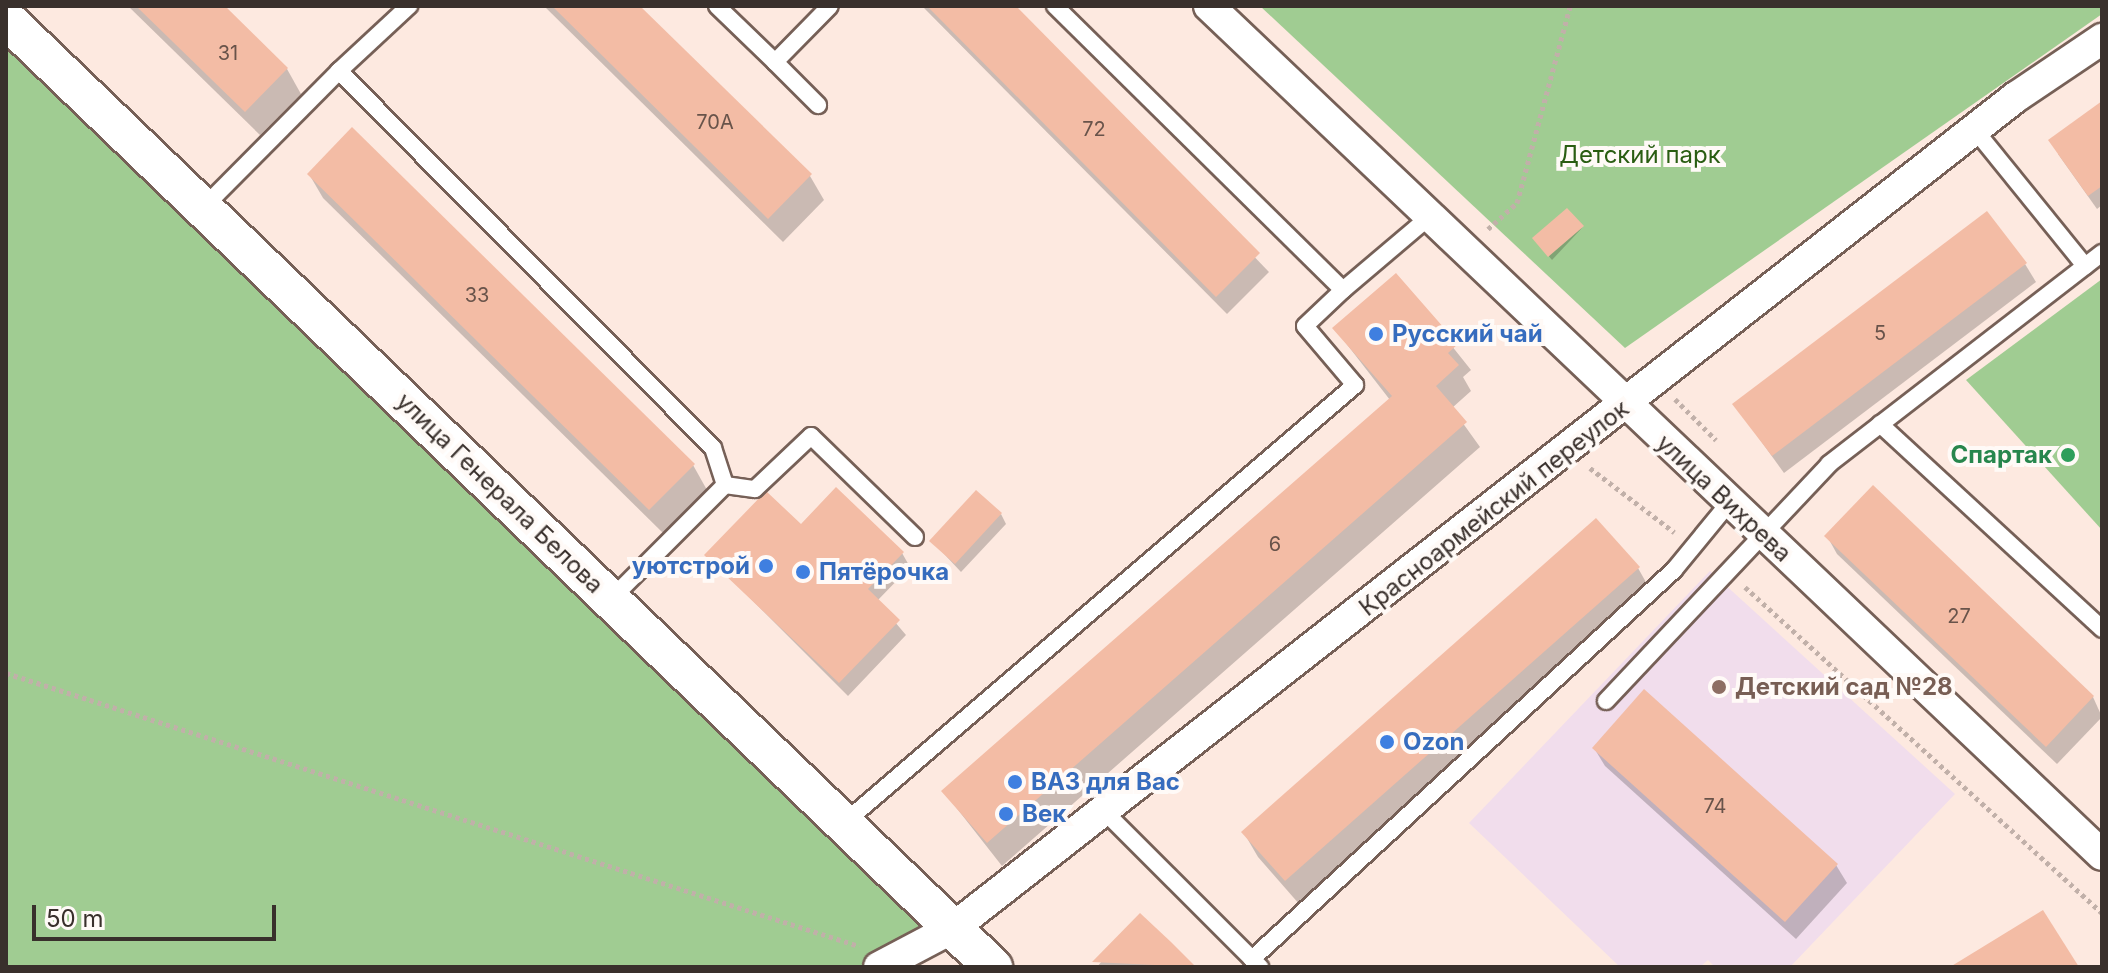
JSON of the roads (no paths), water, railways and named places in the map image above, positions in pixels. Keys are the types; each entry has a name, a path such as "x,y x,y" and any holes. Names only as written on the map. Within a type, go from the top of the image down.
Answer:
{"street":[{"name":"улица Вихрева","path":"1209,6 1625,406 2102,855"},
{"name":"улица Генерала Белова","path":"6,19 993,967"},
{"name":"Красноармейский переулок","path":"888,962 953,928 1568,451 1975,130 2102,39"}],"lane":[{"path":"203,208 339,71 409,6"},
{"path":"717,6 818,105"},
{"path":"775,62 830,6"},
{"path":"1055,6 1343,290"},
{"path":"339,71 713,448 725,485"},
{"path":"1975,130 2085,266"},
{"path":"844,823 1355,385 1305,326 1429,217"},
{"path":"1606,701 1829,464 2102,253"},
{"path":"1880,424 2102,629"},
{"path":"725,485 755,489 811,436 915,537"},
{"path":"611,599 725,485"},
{"path":"1104,811 1256,963 1693,547 1729,503"}],"place":[{"name":"Русский чай","path":"1376,334"},
{"name":"Спартак","path":"2068,455"},
{"name":"уютстрой","path":"766,566"},
{"name":"Пятёрочка","path":"803,572"},
{"name":"Детский сад №28","path":"1719,687"},
{"name":"Ozon","path":"1387,742"},
{"name":"ВАЗ для Вас","path":"1015,782"},
{"name":"Век","path":"1006,814"}],"park label":[{"name":"Детский парк","path":"1640,155"}]}
